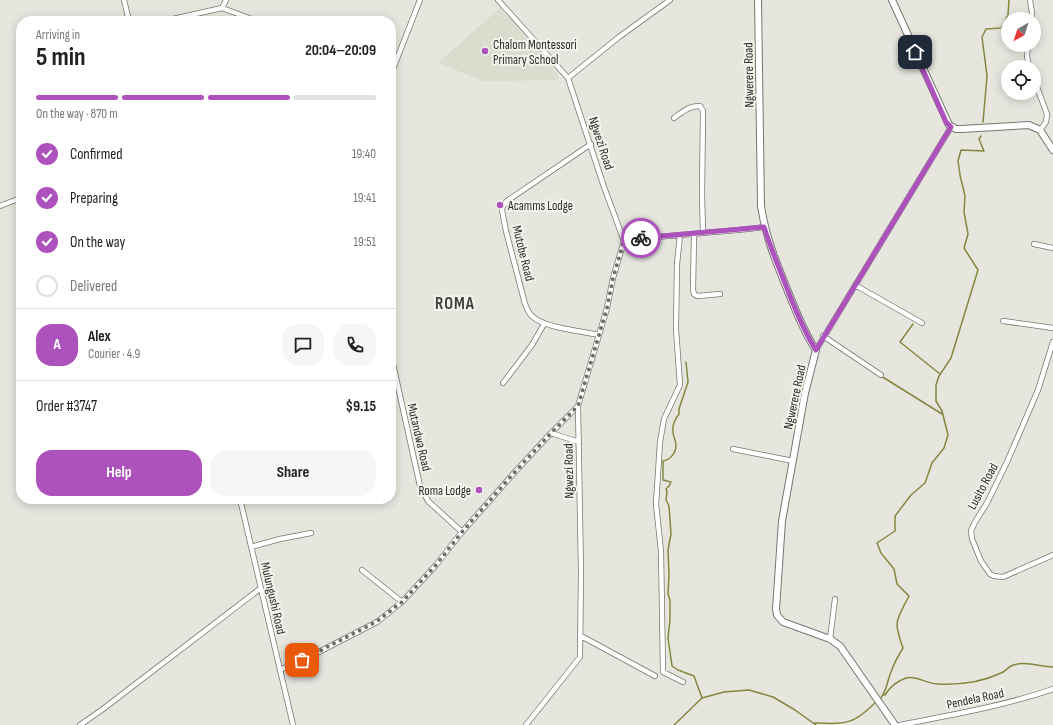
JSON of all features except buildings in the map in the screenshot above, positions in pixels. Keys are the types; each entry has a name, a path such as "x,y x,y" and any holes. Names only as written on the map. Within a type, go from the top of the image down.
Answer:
{"street":[{"path":"124,0 128,16"},
{"path":"222,8 226,0"},
{"path":"396,60 420,0"},
{"name":"Ngwezi Road","path":"498,0 568,78 604,187 624,241 613,278 607,308 578,406 581,653 578,661 526,725"},
{"path":"568,78 619,37 670,0"},
{"name":"Ngwerere Road","path":"758,0 761,206 764,227 770,248 794,305 809,340 816,350 805,393 782,521 776,609 777,615 788,625 830,639 838,644 846,653 895,725"},
{"path":"892,0 946,122 951,127 961,129 1024,124 1040,130 1053,150"},
{"path":"1030,0 1032,12"},
{"path":"186,16 222,8 244,16"},
{"path":"1040,130 1046,122 1047,114 1041,98"},
{"path":"674,118 697,106 700,106 703,112 703,233"},
{"path":"816,350 823,336 840,312 951,127"},
{"name":"Mutobe Road","path":"591,144 507,201 502,210 506,231 527,310 532,317 544,324 599,335"},
{"path":"0,206 16,200"},
{"path":"624,241 660,236 764,227"},
{"path":"694,234 694,294 698,296 720,294"},
{"path":"680,235 677,264 676,329 680,385 664,419 660,442 656,504 661,552 663,672 683,682"},
{"path":"1034,244 1053,248"},
{"path":"855,285 922,323"},
{"path":"1002,321 1053,328"},
{"path":"503,383 532,346 544,324"},
{"path":"823,336 881,375"},
{"name":"Lusito Road","path":"1053,342 1041,383 1008,462 971,531 972,539 981,561 990,574 994,576 1003,577 1053,555"},
{"name":"Mutandwa Road","path":"396,378 420,486 428,501 462,532"},
{"path":"280,670 313,655 376,622 402,602 444,555 462,532 551,433 578,406"},
{"path":"551,433 579,442"},
{"path":"733,448 793,461"},
{"name":"Mulungushi Road","path":"241,504 293,725"},
{"path":"251,546 311,533"},
{"path":"362,570 402,602"},
{"path":"83,724 261,588"},
{"path":"830,639 835,599"},
{"path":"581,636 655,676"},
{"name":"Pendela Road","path":"900,725 994,706 1053,689"}],"shaded area":[{"name":"Chalom Montessori Primary School","path":"500,8 558,74 558,80 483,81 438,63"}],"waterway":[{"path":"983,122 987,76 982,37 986,29 1001,28 1008,15 1009,0"},
{"path":"880,699 886,689 890,675 903,648 898,632 897,621 909,596 897,584 894,569 881,553 877,543 895,531 895,516 911,495 925,483 932,463 944,448 948,435 942,411 936,401 936,385 939,376 951,358 978,270 964,248 968,234 964,212 965,196 958,161 961,150 984,151 979,139 981,136"},
{"path":"913,324 900,342 940,374"},
{"path":"686,362 688,382 679,409 679,414 673,427 676,448 672,456 663,461 663,480 671,482 666,489 666,500 669,506 671,534 668,550 668,594 670,600 668,638 672,666 694,676 702,698"},
{"path":"881,376 942,414"},
{"path":"883,695 885,695 891,687 903,679 910,677 934,684 954,684 986,679 1016,664 1053,667"},
{"path":"674,725 702,698 724,692 749,690 773,697 816,725"},
{"path":"814,723 842,723 855,719 862,715 877,701"}],"way so far":[{"path":"302,660 376,622 402,602 436,565 462,532 514,473 578,406 592,362 624,241 641,238"}],"place":[{"name":"Chalom Montessori Primary School","path":"485,51"},
{"name":"Acamms Lodge","path":"500,205"},
{"name":"Roma Lodge","path":"479,490"}],"district":[{"name":"ROMA","path":"455,303"}],"route":[{"path":"641,238 728,232 764,227 770,248 791,300 809,340 816,350 823,336 840,312 951,127 946,122 915,52"}]}
